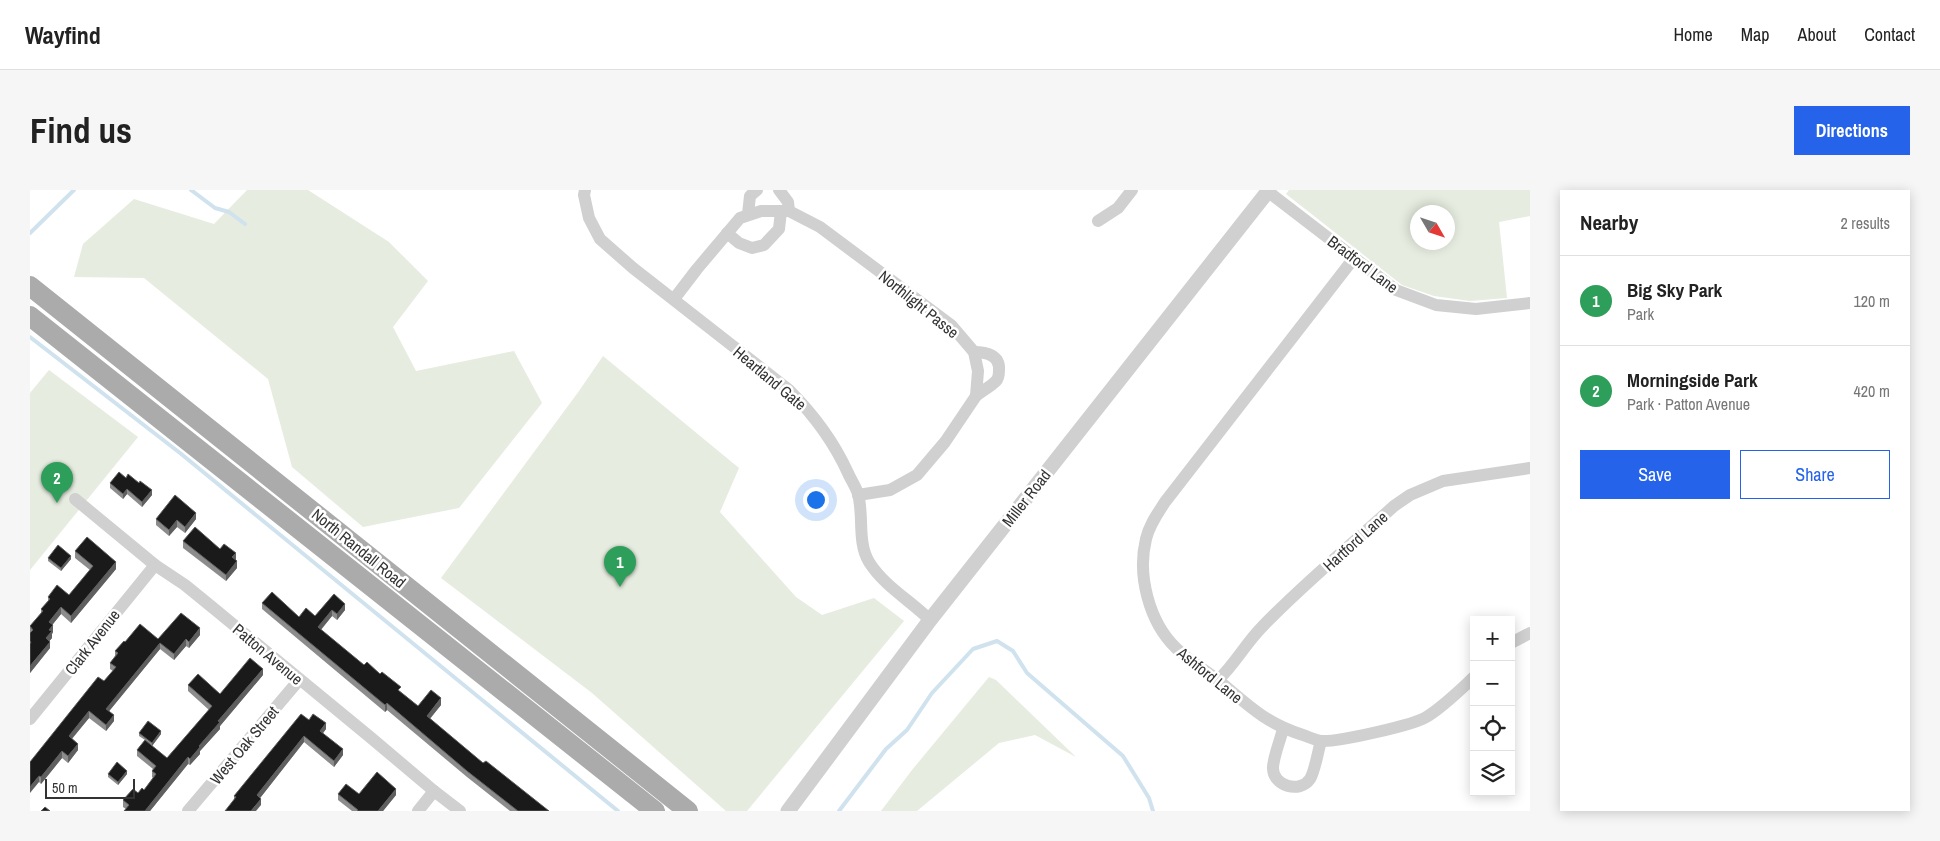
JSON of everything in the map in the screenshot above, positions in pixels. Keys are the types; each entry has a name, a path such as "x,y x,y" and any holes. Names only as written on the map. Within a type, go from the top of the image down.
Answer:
{"main road":[{"name":"North Randall Road","path":"30,286 688,811"},
{"name":"North Randall Road","path":"30,316 656,811"}],"street":[{"name":"Heartland Gate","path":"584,190 589,218 600,239 633,268 788,390 811,412 842,460 858,495 860,525 868,561 882,578 930,620"},
{"path":"748,214 750,196 757,190"},
{"path":"727,233 739,243 752,248 764,245 779,229 788,202 779,190"},
{"path":"1098,220 1118,208 1132,190"},
{"name":"Bradford Lane","path":"1268,190 1396,290 1436,305 1476,309 1530,302"},
{"name":"Miller Road","path":"788,811 930,620 1268,190"},
{"path":"674,299 740,218 761,211 785,211"},
{"name":"Northlight Passe","path":"785,211 820,227 951,325 974,352"},
{"name":"Ashford Lane","path":"1354,258 1165,502 1154,520 1146,539 1143,577 1148,599 1156,620 1175,648 1218,680 1258,714 1283,729 1321,741 1348,738 1426,718 1470,681"},
{"path":"858,495 890,490 917,475 945,442 976,396 996,382 1000,370 998,360 986,352 974,352 978,371 976,396"},
{"name":"Hartford Lane","path":"1218,680 1260,628 1394,506 1410,495 1443,481 1530,468"},
{"name":"Patton Avenue","path":"75,499 155,565 185,585 460,811"},
{"name":"Clark Avenue","path":"30,719 155,565"},
{"path":"1515,641 1530,633"},
{"name":"West Oak Street","path":"188,811 299,680"},
{"path":"1283,729 1273,769 1277,779 1283,785 1291,787 1303,785 1311,779 1321,741"},
{"path":"418,811 434,791"}],"shaded area":[{"path":"247,190 308,190 389,242 428,281 393,327 416,371 514,351 542,403 459,508 363,527 292,467 268,379 144,278 74,277 83,244 134,199 214,224"},
{"path":"1289,190 1530,190 1530,216 1499,222 1507,298 1470,301 1434,296 1402,285 1286,194"},
{"path":"603,356 739,468 720,512 796,597 822,615 874,598 904,621 747,811 726,811 592,693 441,578"},
{"path":"49,370 138,437 30,570 30,393"},
{"path":"989,677 996,680 1076,757 1035,735 999,743 917,811 881,811 912,770"}],"building":[{"path":"119,472 126,478 128,474 152,490 142,502 127,489 123,494 110,483"},
{"path":"175,495 196,513 185,527 177,520 169,530 156,519"},
{"path":"195,527 220,549 224,544 236,553 232,557 237,561 226,575 183,541"},
{"path":"87,537 116,562 71,616 61,607 49,622 53,625 49,630 52,631 46,638 50,642 30,666 30,633 33,630 30,626 43,611 41,609 50,599 48,597 57,585 69,595 93,566 75,551"},
{"path":"58,545 71,556 61,568 48,558"},
{"path":"272,592 299,617 306,608 315,616 334,594 345,604 337,614 332,610 318,627 364,665 367,662 380,674 382,672 401,687 398,690 418,706 431,690 441,698 427,716 483,763 486,761 549,811 518,811 467,771 387,703 385,705 262,603"},
{"path":"181,613 200,628 189,642 186,639 174,654 160,643 106,709 114,715 106,725 89,711 69,736 78,744 68,756 62,751 41,777 39,776 30,787 30,762 98,677 104,681 116,667 110,663 118,653 115,651 140,624 158,639"},
{"path":"250,658 263,669 218,721 220,722 200,747 190,759 188,757 145,811 124,811 129,805 123,800 133,789 138,793 142,788 144,790 156,774 152,771 156,766 137,750 145,740 167,758 212,706 188,685 198,674 220,694"},
{"path":"301,714 309,720 313,714 326,723 320,731 343,749 334,761 304,736 257,795 261,799 251,811 225,811 236,797 234,796"},
{"path":"148,721 161,731 152,743 139,733"},
{"path":"117,762 127,771 118,782 108,774"},
{"path":"377,772 396,789 378,811 357,811 338,794 346,784 359,794"},
{"path":"45,807 50,811 41,811"}],"waterway":[{"path":"30,233 74,190"},
{"path":"191,190 215,208 229,212 245,224"},
{"path":"30,337 180,453 618,811"},
{"path":"839,811 886,749 907,730 932,693 973,649 997,641 1013,651 1027,673 1123,756 1149,798 1153,811"}],"place":[{"name":"Morningside Park","path":"57,503"},
{"name":"Big Sky Park","path":"620,587"}]}
